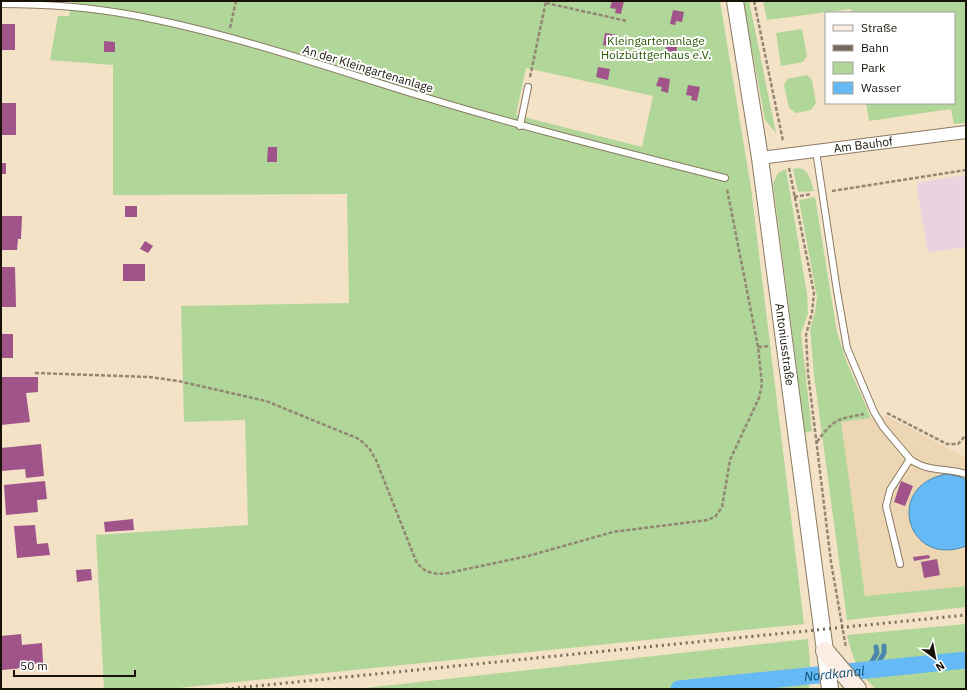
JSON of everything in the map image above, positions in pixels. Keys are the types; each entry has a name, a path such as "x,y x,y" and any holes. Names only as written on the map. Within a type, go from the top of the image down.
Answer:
{"main road":[{"path":"826,651 857,689"}],"street":[{"name":"Antoniusstraße","path":"735,1 760,158 830,689"},
{"name":"Am Bauhof","path":"760,158 966,132"}],"lane":[{"name":"An der Kleingartenanlage","path":"1,4 30,4 106,11 147,18 228,38 520,126 725,178"},
{"path":"520,126 528,87"},
{"path":"816,152 847,348 874,412 883,427 910,460 921,466 966,474"},
{"path":"900,564 886,506 890,490 910,460"}],"path":[{"path":"228,38 236,1"},
{"path":"754,1 776,115 787,155 814,293 812,313 806,335 808,373 831,562 845,643"},
{"path":"528,87 546,2 627,21"},
{"path":"794,197 966,170"},
{"path":"35,373 150,377 178,381 266,401 358,439 373,454 416,561 421,568 429,573 448,573 511,560 613,532 707,520 715,517 722,507 730,460 759,398 762,384 758,347 725,178"}],"shaded area":[{"path":"966,175 966,247 928,253 916,183"},
{"path":"887,416 966,458 966,586 865,596 840,422"}],"green space":[{"name":"Kleingartenanlage Holzbüttgerhaus e.V.","path":"73,1 720,1 751,188 804,624 169,689 104,689 96,535 248,525 245,420 184,422 181,306 349,303 347,194 113,195 113,65 50,60 58,16 69,16","holes":["526,68 653,96 642,147 516,115"]},
{"path":"743,1 749,1 776,133 765,120"},
{"path":"763,1 966,1 966,123 954,124 951,109 869,121 866,104 955,104 955,12 852,12 851,9 767,20"},
{"path":"802,29 807,56 803,62 781,66 776,33"},
{"path":"807,75 812,80 816,103 811,110 796,113 789,108 784,85 787,79"},
{"path":"799,168 806,171 808,174 814,191 798,192 793,169"},
{"path":"786,169 807,294 808,314 801,333 812,431 805,433 773,183 778,173"},
{"path":"815,197 837,332 847,363 871,418 841,422 865,596 966,586 966,607 847,620 814,375 810,329 815,313 817,297 799,200"},
{"path":"966,624 966,689 876,689 864,676 857,665 847,635"},
{"path":"808,639 810,665 809,689 356,689"}],"water":[{"path":"947,474 966,480 966,546 946,550 929,546 917,536 910,523 909,508 915,493 927,481"}],"building":[{"path":"612,1 624,1 621,14 615,13 616,9 610,8"},
{"path":"673,10 684,12 682,22 676,21 675,25 670,24"},
{"path":"1,24 15,24 15,50 1,50"},
{"path":"605,33 617,35 615,47 603,45"},
{"path":"104,41 115,42 115,52 104,52"},
{"path":"666,45 677,47 675,59 670,58 670,55 665,54"},
{"path":"598,67 610,69 608,80 596,77"},
{"path":"659,77 670,79 668,93 661,91 662,87 656,86"},
{"path":"688,85 700,87 697,101 691,100 692,96 686,95"},
{"path":"1,103 16,103 16,135 1,135"},
{"path":"268,147 277,147 277,162 267,162"},
{"path":"1,163 6,163 6,174 1,174"},
{"path":"125,206 137,206 137,217 125,217"},
{"path":"1,216 22,216 21,239 18,239 17,250 1,250"},
{"path":"145,241 153,246 148,253 140,249"},
{"path":"123,264 145,264 145,281 123,281"},
{"path":"1,267 15,267 16,307 1,307"},
{"path":"1,334 13,334 13,358 1,358"},
{"path":"1,377 38,377 38,392 26,393 30,422 1,425"},
{"path":"41,444 44,476 26,478 25,469 1,471 1,448"},
{"path":"45,481 47,499 37,500 38,512 6,515 4,485"},
{"path":"901,481 913,486 905,506 894,502"},
{"path":"133,519 134,530 105,532 104,522"},
{"path":"35,525 37,544 48,543 50,555 17,558 14,526"},
{"path":"929,555 930,558 914,561 913,557"},
{"path":"937,559 940,575 924,578 921,562"},
{"path":"91,569 92,580 77,582 76,570"},
{"path":"21,634 22,645 42,643 43,663 24,665 24,668 2,670 1,636"}],"waterway":[{"path":"875,669 884,653 884,646"},
{"path":"867,670 877,653 876,647"},
{"name":"Nordkanal","path":"679,689 966,660"}],"railway":[{"path":"226,689 966,615"}]}
